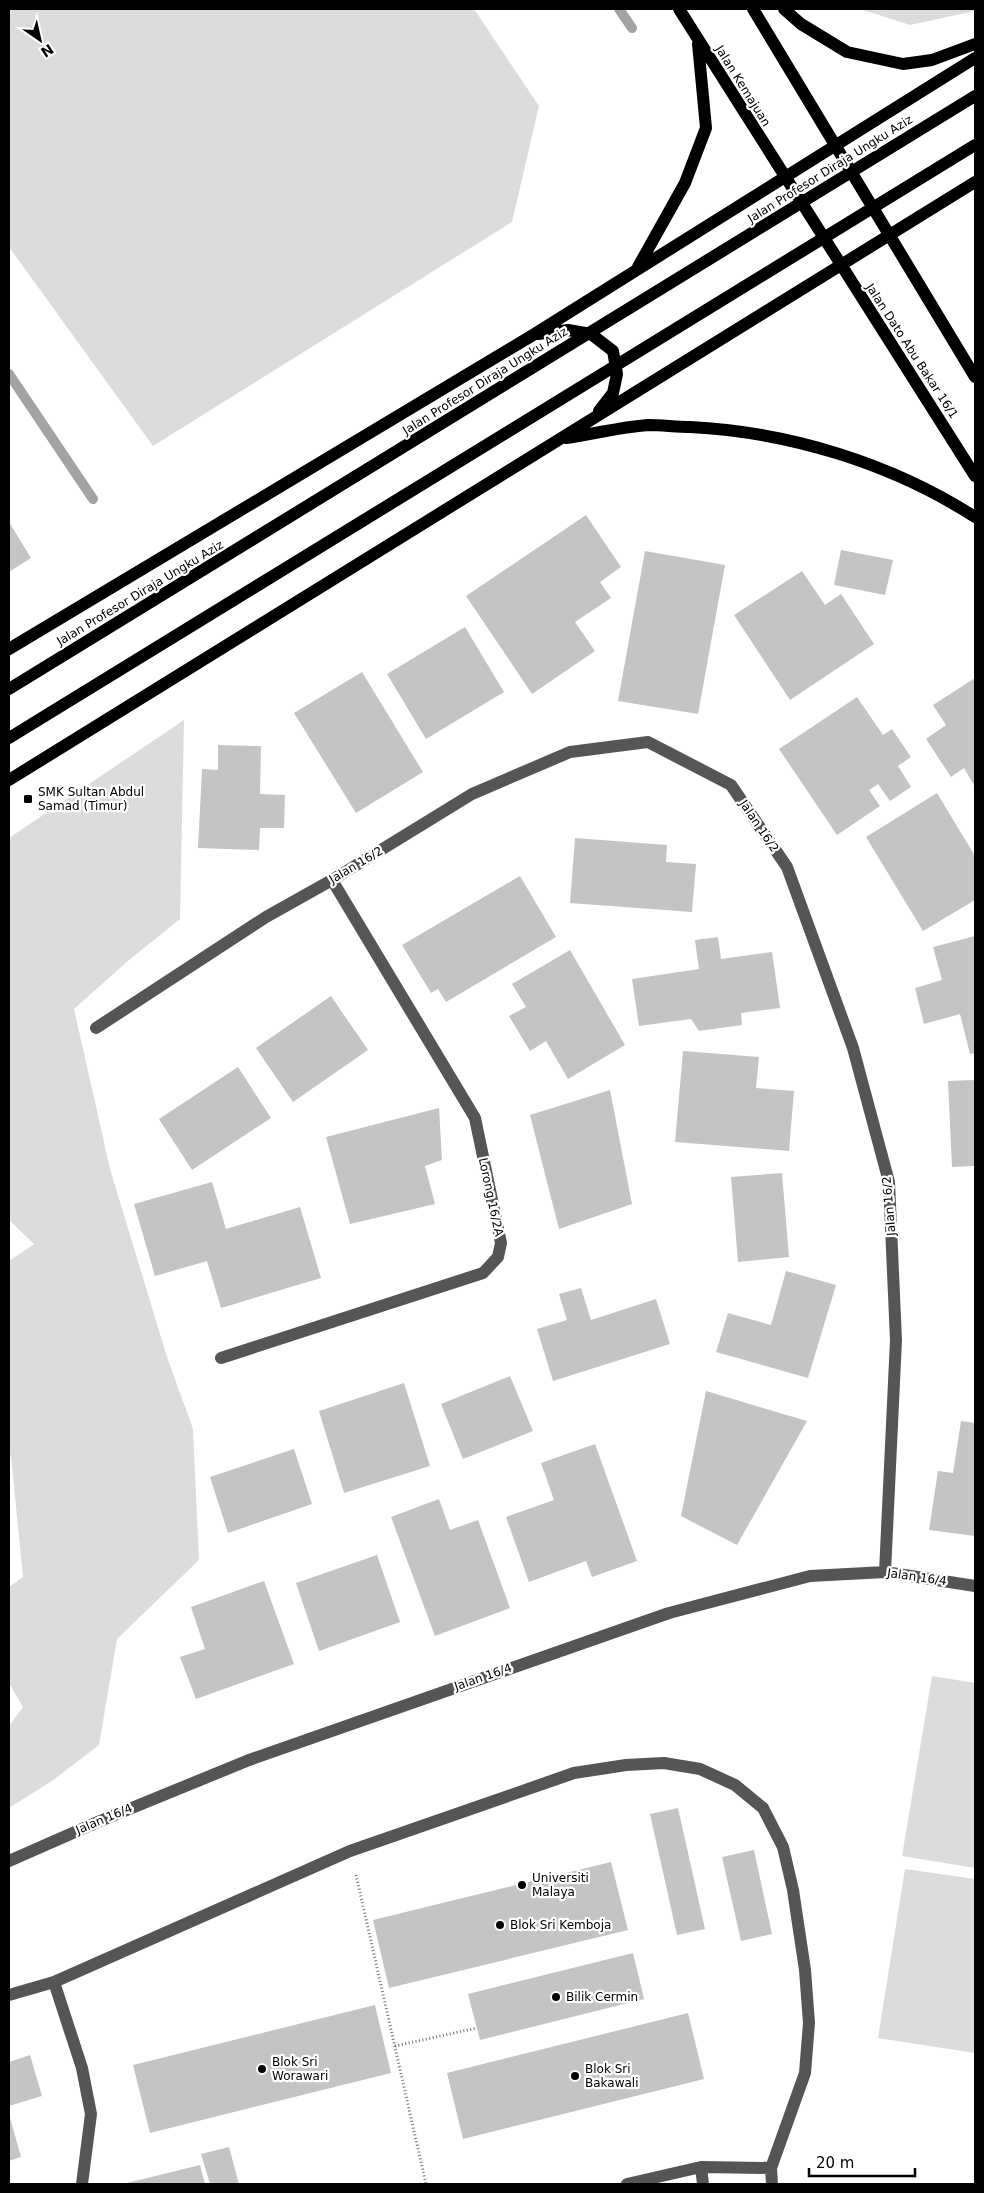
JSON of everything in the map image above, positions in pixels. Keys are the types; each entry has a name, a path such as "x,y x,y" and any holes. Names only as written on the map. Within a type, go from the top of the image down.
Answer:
{"main road":[{"name":"Jalan Kemajuan","path":"679,9 841,265"},
{"path":"753,9 975,377"},
{"path":"784,9 801,24 847,52 903,64 932,60 975,44"},
{"path":"637,269 685,183 706,128 698,41"},
{"path":"9,650 533,335 975,58"},
{"name":"Jalan Profesor Diraja Ungku Aziz","path":"9,689 975,96"},
{"path":"9,738 975,145"},
{"path":"9,780 975,182"},
{"name":"Jalan Dato Abu Bakar 16/1","path":"841,265 975,476"},
{"path":"533,335 568,330 591,334 613,351 617,374 614,393 593,418"},
{"path":"560,439 649,425 731,429 808,446 882,468 942,496 975,517"}],"street":[{"name":"Jalan 16/2","path":"96,1028 266,917 332,880 472,794 570,752 648,742 731,785 787,867 853,1048 889,1182 896,1340 885,1572"},
{"name":"Lorong 16/2A","path":"221,1358 483,1273 498,1257 501,1243 475,1118 332,880"},
{"name":"Jalan 16/4","path":"9,1861 100,1820 249,1760 669,1613 810,1576 885,1572 975,1586"},
{"path":"9,1995 54,1982 350,1851 574,1773 626,1765 664,1763 700,1769 735,1785 763,1808 783,1847 793,1890 805,1970 809,2023 804,2074 771,2168 772,2184"},
{"path":"54,1982 82,2068 91,2114 82,2184"},
{"path":"627,2184 701,2167 771,2168"},
{"path":"701,2167 703,2184"}],"path":[{"path":"350,1851 426,2184"},
{"path":"395,2046 476,2028"}],"shaded area":[{"path":"9,9 474,9 539,106 512,222 153,446 9,247"},
{"path":"860,9 975,9 975,11 910,25"},
{"path":"184,720 180,919 129,960 74,1009 110,1169 167,1357 193,1429 199,1560 117,1639 99,1745 52,1781 9,1808 9,1726 23,1707 9,1683 9,1587 23,1577 11,1456 9,1452 9,1261 34,1244 9,1220 9,838"},
{"path":"932,1676 975,1683 975,1868 902,1856"},
{"path":"905,1869 975,1879 975,2053 878,2038"}],"building":[{"path":"586,515 621,567 600,582 611,598 575,622 595,651 532,694 466,596"},
{"path":"9,522 31,558 9,572"},
{"path":"841,550 893,560 885,595 834,585"},
{"path":"645,551 725,565 698,714 618,701"},
{"path":"802,571 825,605 841,594 874,644 790,700 734,615"},
{"path":"465,627 504,692 426,739 387,674"},
{"path":"362,672 423,772 356,813 294,713"},
{"path":"975,678 975,787 964,768 951,777 926,739 946,725 933,705"},
{"path":"857,697 883,735 892,729 911,757 898,766 911,787 890,801 878,784 869,790 880,806 837,835 779,749"},
{"path":"218,745 261,746 260,794 285,795 284,828 260,828 259,850 198,848 202,769 218,770"},
{"path":"937,793 975,856 975,900 923,931 866,837"},
{"path":"575,838 667,845 666,862 696,864 692,912 570,903"},
{"path":"520,876 556,937 446,1002 438,989 431,993 402,945"},
{"path":"975,936 975,1053 970,1054 960,1014 924,1024 915,988 942,980 933,947"},
{"path":"718,937 721,959 772,952 780,1008 741,1013 742,1025 699,1031 691,1019 639,1026 632,979 699,969 695,940"},
{"path":"570,950 625,1045 568,1079 546,1041 530,1051 509,1016 526,1007 512,984"},
{"path":"331,996 368,1050 293,1102 256,1048"},
{"path":"683,1051 759,1057 756,1088 794,1091 789,1151 675,1142"},
{"path":"238,1067 271,1118 192,1170 159,1119"},
{"path":"975,1080 975,1166 952,1167 948,1081"},
{"path":"610,1090 632,1204 559,1229 530,1115"},
{"path":"439,1108 442,1160 425,1166 435,1204 350,1224 326,1137"},
{"path":"782,1173 789,1257 738,1262 731,1177"},
{"path":"212,1182 226,1229 300,1207 321,1278 221,1308 207,1261 155,1276 134,1204"},
{"path":"786,1271 836,1285 808,1378 716,1352 728,1313 771,1325"},
{"path":"581,1288 591,1320 656,1299 670,1344 553,1381 537,1329 567,1320 559,1294"},
{"path":"510,1376 533,1431 463,1459 441,1404"},
{"path":"404,1383 430,1466 344,1493 319,1411"},
{"path":"706,1391 807,1421 737,1545 681,1516"},
{"path":"961,1421 975,1423 975,1536 929,1530 938,1471 953,1473"},
{"path":"595,1444 637,1561 592,1577 586,1561 529,1582 506,1517 554,1500 541,1463"},
{"path":"294,1449 312,1504 228,1533 210,1477"},
{"path":"439,1499 450,1530 478,1520 510,1608 435,1636 391,1517"},
{"path":"377,1555 400,1622 319,1651 296,1583"},
{"path":"264,1581 294,1664 196,1699 180,1657 205,1649 191,1607"},
{"path":"678,1808 705,1929 677,1935 650,1814"},
{"path":"754,1850 772,1934 741,1941 722,1857"},
{"name":"Blok Sri Kemboja","path":"611,1862 628,1930 389,1988 373,1920"},
{"name":"Bilik Cermin","path":"633,1953 644,1999 480,2040 468,1994"},
{"name":"Blok Sri Worawari","path":"375,2005 391,2073 150,2133 133,2065"},
{"name":"Blok Sri Bakawali","path":"688,2013 704,2079 463,2139 447,2073"},
{"path":"30,2055 42,2096 9,2106 9,2062"},
{"path":"9,2114 21,2157 9,2161"},
{"path":"229,2147 239,2184 210,2184 201,2154"},
{"path":"200,2165 205,2184 123,2184"}],"waterway":[{"path":"619,9 632,28"},
{"path":"9,374 93,499"}],"place":[{"name":"SMK Sultan Abdul Samad (Timur)","path":"28,799"},
{"name":"Universiti Malaya","path":"522,1885"},
{"name":"Blok Sri Kemboja","path":"500,1925"},
{"name":"Bilik Cermin","path":"556,1997"},
{"name":"Blok Sri Worawari","path":"262,2069"},
{"name":"Blok Sri Bakawali","path":"575,2076"}]}
